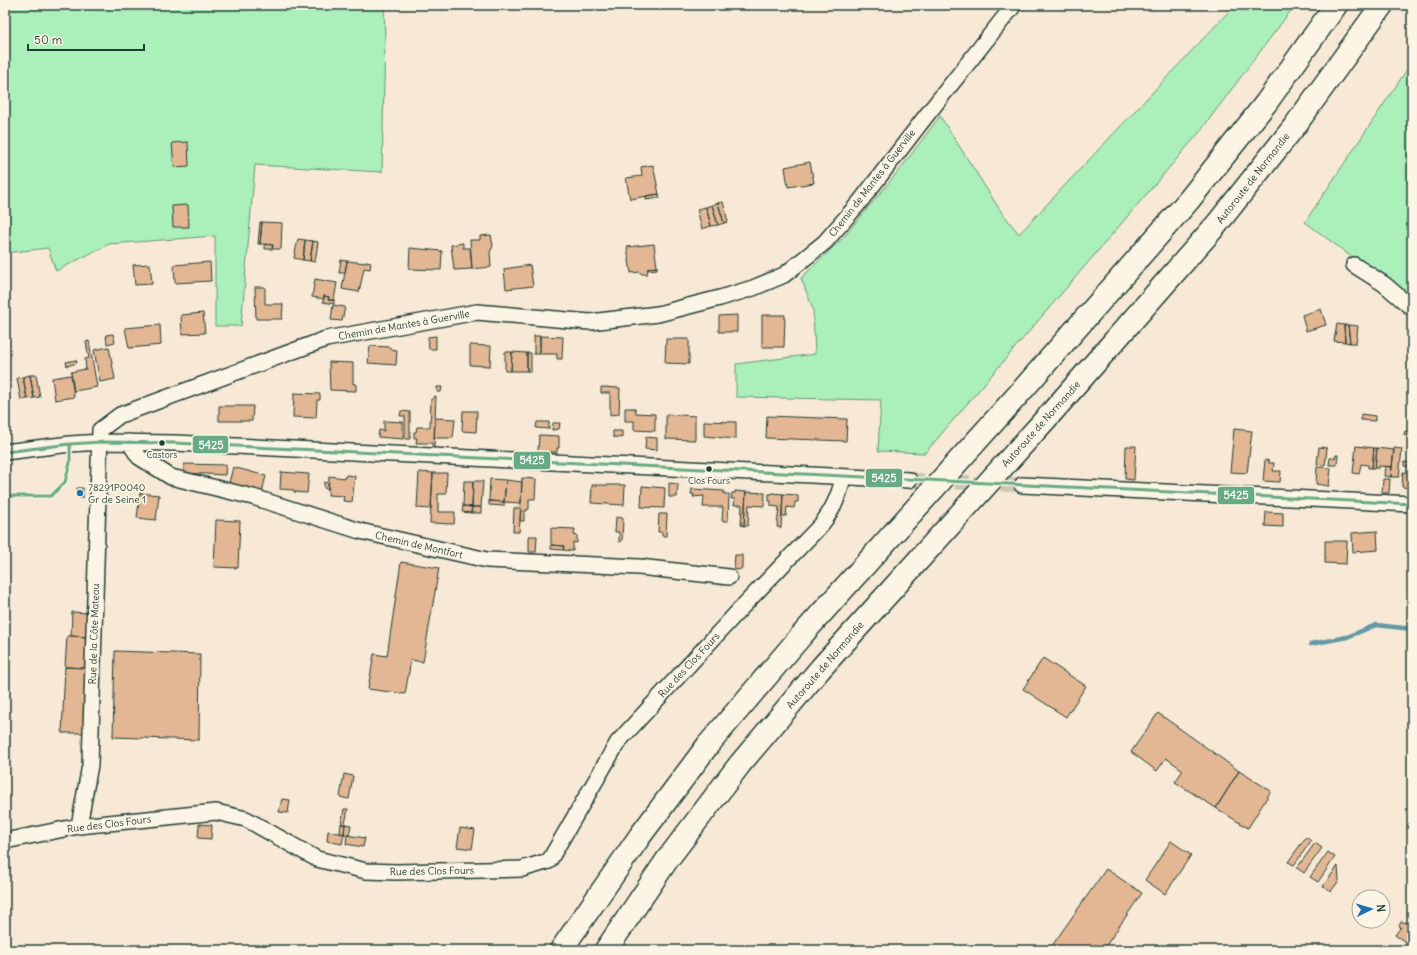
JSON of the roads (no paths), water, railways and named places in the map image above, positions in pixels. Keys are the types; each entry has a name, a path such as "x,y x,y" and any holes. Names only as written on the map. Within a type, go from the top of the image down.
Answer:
{"highway":[{"path":"561,950 640,836 708,745 801,636 1025,387 1189,200 1266,103 1336,5"},
{"name":"Autoroute de Normandie","path":"606,950 667,860 740,764 821,668 1053,411 1217,224 1294,127 1382,5"}],"street":[{"name":"Chemin de Mantes à Guerville","path":"101,442 100,430 120,415 326,339 477,312 590,322 658,314 753,288 784,275 826,242 859,203 1014,5"},
{"path":"1354,265 1384,284 1412,308"},
{"path":"5,452 70,444 101,442 175,443 909,480"},
{"name":"Rue de la Côte Mateau","path":"80,826 90,765 101,442"},
{"name":"Chemin de Montfort","path":"129,442 139,456 171,476 252,497 368,533 487,560 639,567 729,577"},
{"name":"Rue des Clos Fours","path":"5,841 80,826 216,812 246,819 317,859 366,871 396,872 522,869 548,860 618,742 830,514 841,489 843,477"},
{"path":"1022,485 1412,504"}],"waterway":[{"path":"1311,644 1347,637 1376,625 1412,629"}],"tunnel":[{"path":"909,480 1022,485"}],"place":[{"name":"Castors","path":"162,443"},
{"name":"Clos Fours","path":"709,469"},
{"name":"78291P0040 Gr de Seine 1","path":"80,493"}]}
